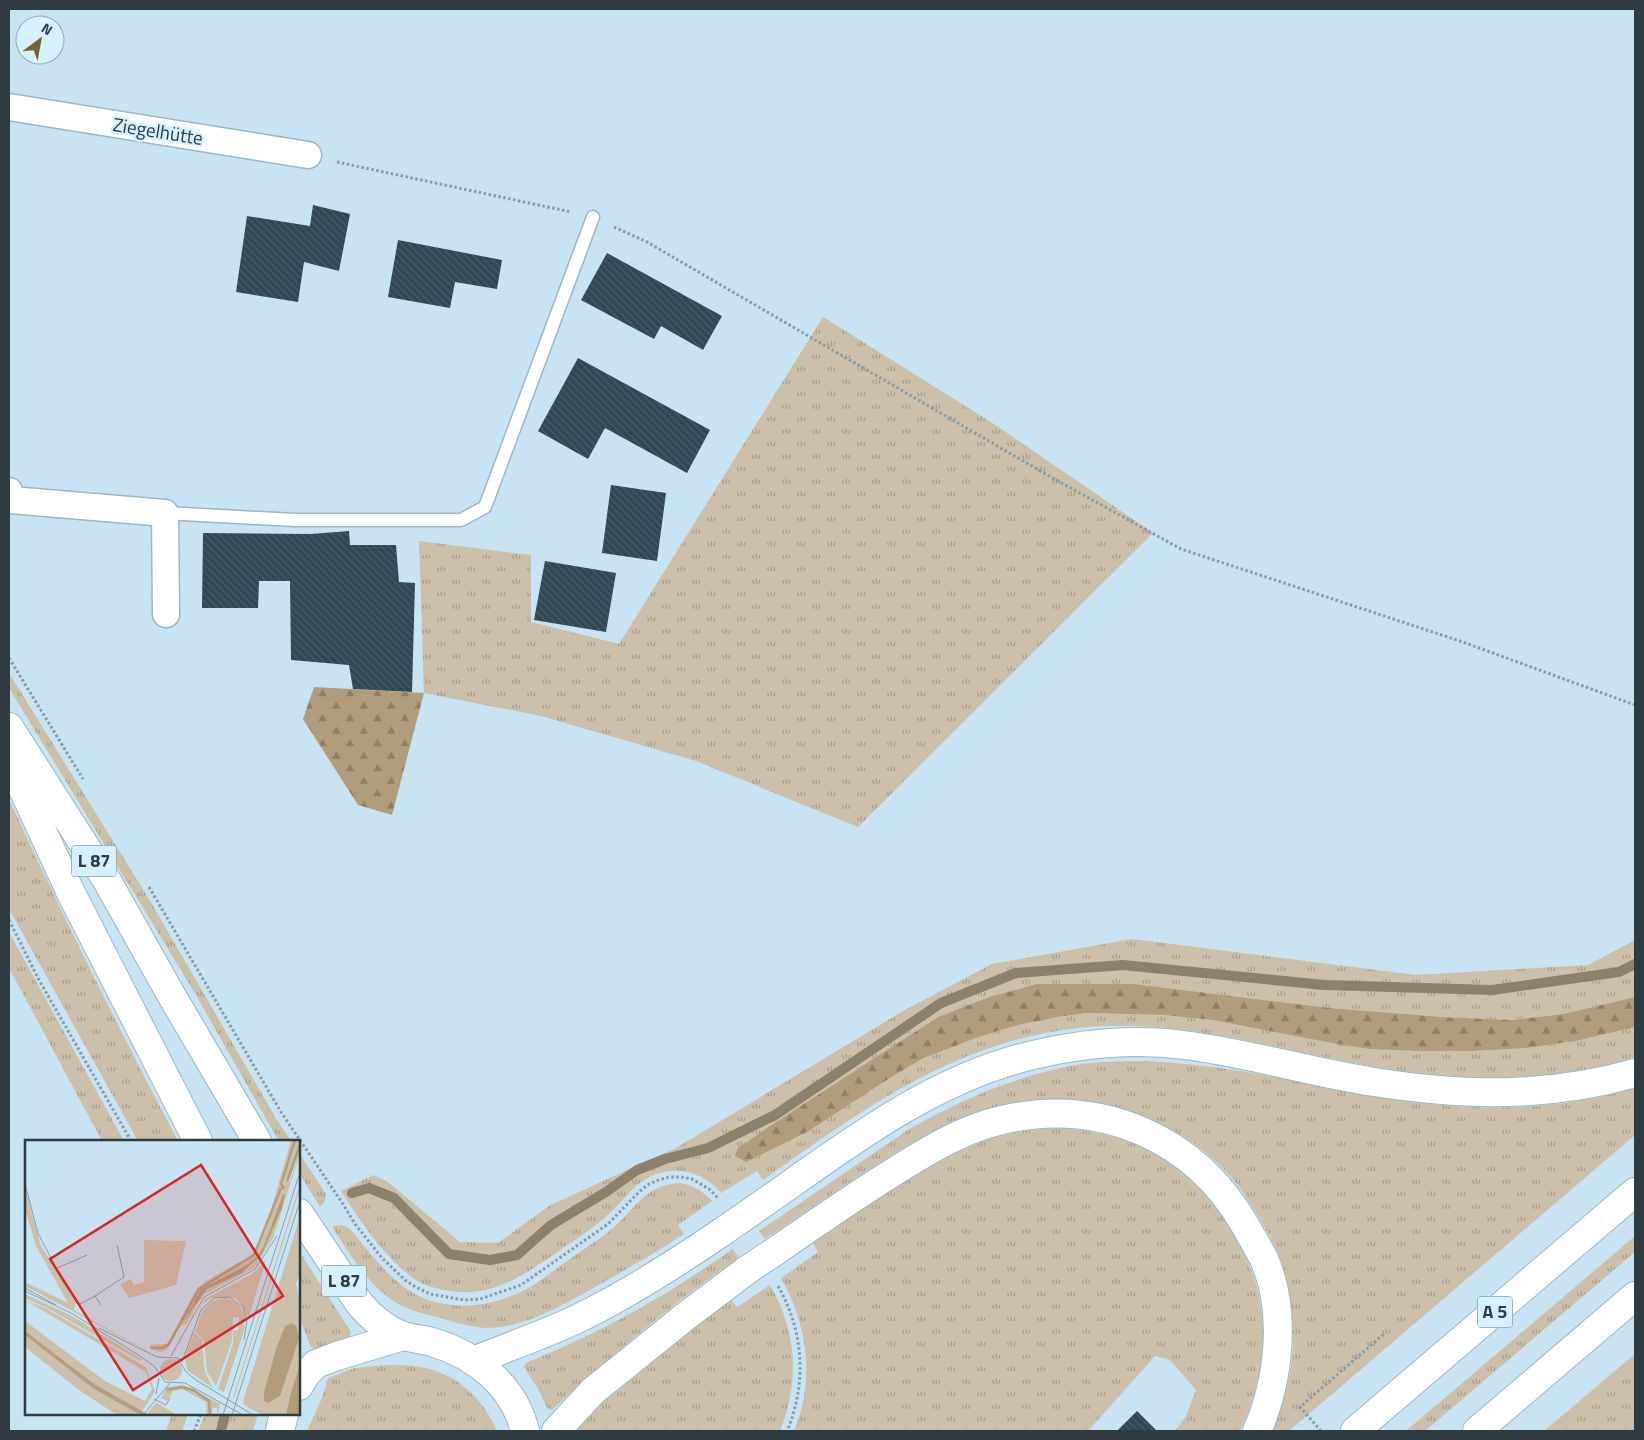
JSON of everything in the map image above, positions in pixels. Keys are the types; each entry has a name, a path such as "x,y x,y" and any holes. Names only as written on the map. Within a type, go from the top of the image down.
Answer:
{"main road":[{"name":"L 87","path":"9,727 106,879 178,1007 256,1140"},
{"name":"L 87","path":"9,759 70,891 197,1140"},
{"path":"473,1361 532,1339 579,1318 684,1258 862,1136 930,1094 970,1076 1024,1057 1090,1045 1120,1043 1183,1044 1373,1082 1464,1093 1506,1093 1556,1089 1613,1079 1635,1073"},
{"path":"556,1431 593,1391 679,1321 747,1270 870,1187 934,1147 984,1125 1020,1117 1067,1114 1098,1117 1118,1122 1140,1130 1184,1155 1208,1175 1238,1213 1264,1260 1270,1276 1276,1309 1276,1360 1269,1399 1257,1431"},
{"name":"A 5","path":"1355,1431 1635,1192"},
{"name":"L 87","path":"300,1214 359,1303 377,1320 403,1336"},
{"path":"1477,1431 1635,1296"},
{"path":"300,1384 306,1374 316,1364 337,1356 403,1336 432,1342 473,1361 497,1380 506,1390 516,1408 525,1431"},
{"path":"280,1431 284,1415"}],"street":[{"name":"Ziegelhütte","path":"9,107 308,155"},
{"path":"10,496 165,513 166,614"}],"lane":[{"path":"165,513 295,520 462,520 485,507 593,217"}],"path":[{"path":"308,155 593,217 646,242 1042,472 1181,549 1460,641 1635,705"},
{"path":"9,658 87,786"},
{"path":"144,878 281,1112 300,1140"},
{"path":"9,920 39,980 129,1140"},
{"path":"300,1140 355,1224 382,1258 414,1286 430,1294 464,1300 480,1298 521,1285 608,1224 640,1191 650,1184 669,1177 692,1179 717,1196 722,1204"},
{"path":"775,1282 789,1309 796,1331 799,1351 799,1385 796,1404 786,1431"},
{"path":"1321,1431 1300,1407 1385,1333"},
{"path":"194,1431 201,1415"}],"green space":[{"path":"823,317 994,424 1153,533 858,827 696,761 541,716 424,693 419,541 531,555 531,622 619,644"},
{"path":"9,673 149,899 290,1140 278,1140 277,1138 196,995 9,688"},
{"path":"314,687 424,693 392,815 358,805 303,719"},
{"path":"9,799 91,972 177,1140 137,1140 9,909"},
{"path":"9,932 123,1140 101,1140 9,968"},
{"path":"1132,939 1416,975 1588,965 1635,940 1635,997 1563,1014 1512,1020 1443,1017 1330,1008 1134,984 989,997 938,1017 869,1063 746,1162 809,1131 924,1058 1014,1026 1087,1013 1163,1015 1213,1020 1369,1049 1414,1051 1473,1051 1527,1048 1576,1041 1635,1027 1635,1057 1559,1074 1480,1079 1375,1067 1228,1037 1154,1027 1079,1028 1034,1035 991,1047 951,1063 912,1083 837,1129 763,1180 757,1171 721,1193 712,1184 692,1173 670,1171 648,1178 637,1185 597,1224 546,1260 519,1277 477,1292 434,1288 416,1280 405,1272 384,1251 365,1227 341,1191 373,1175 388,1182 460,1242 498,1243 549,1206 676,1148 903,1011 992,964"},
{"path":"1037,984 1134,984 1330,1008 1443,1017 1512,1020 1563,1014 1635,997 1635,1027 1576,1041 1527,1048 1473,1051 1414,1051 1369,1049 1213,1020 1163,1015 1087,1013 1058,1017 1014,1026 924,1058 809,1131 746,1162 735,1156 738,1148 770,1126 938,1017 989,997"},
{"path":"1147,1061 1235,1070 1358,1094 1438,1105 1471,1107 1537,1106 1603,1096 1635,1088 1635,1135 1289,1431 1273,1431 1284,1398 1293,1353 1292,1315 1288,1288 1279,1255 1256,1213 1231,1177 1208,1155 1183,1136 1155,1121 1125,1110 1095,1103 1064,1100 1032,1101 1001,1106 971,1114 915,1141 857,1177 765,1239 759,1231 908,1130 970,1098 1014,1081 1059,1068 1098,1062"},
{"path":"1052,1128 1072,1129 1112,1136 1167,1160 1198,1185 1214,1203 1228,1224 1242,1248 1255,1281 1261,1304 1263,1328 1262,1355 1258,1381 1240,1431 1175,1431 1186,1416 1196,1390 1170,1360 1155,1356 1088,1431 794,1431 805,1393 806,1353 797,1315 781,1278 818,1252 813,1243 877,1199 941,1159 989,1139 1022,1131"},
{"path":"300,1155 326,1194 325,1201 320,1207 300,1175"},
{"path":"680,1183 698,1189 712,1201 678,1225 684,1234 629,1268 557,1308 529,1320 501,1327 474,1327 412,1310 394,1302 372,1283 332,1227 341,1225 350,1229 393,1278 410,1291 438,1303 466,1306 510,1297 529,1288 608,1232 642,1198 658,1188"},
{"path":"1635,1236 1635,1252 1425,1431 1406,1431"},
{"path":"733,1249 739,1258 642,1331 552,1410 547,1408 524,1367 526,1363 608,1326 680,1284"},
{"path":"300,1253 351,1332 349,1338 315,1349 311,1347 300,1320"},
{"path":"770,1285 786,1320 793,1357 791,1394 780,1431 573,1431 589,1412 663,1350 731,1300 737,1307"},
{"path":"1635,1354 1635,1431 1544,1431"},
{"path":"385,1365 420,1367 433,1370 456,1381 476,1398 497,1431 307,1431 322,1398 328,1378 355,1368"},
{"path":"172,1415 188,1415 182,1431 166,1431"},
{"path":"205,1415 258,1415 253,1431 198,1431"}],"building":[{"path":"313,205 350,214 339,271 304,262 298,302 236,292 247,216 310,226"},
{"path":"398,240 502,260 497,289 455,282 450,308 388,297"},
{"path":"607,253 722,316 703,350 661,326 654,339 581,300"},
{"path":"578,358 710,430 687,473 605,428 588,459 538,431"},
{"path":"611,485 666,493 657,561 602,553"},
{"path":"349,531 350,545 396,545 399,582 415,583 412,692 353,689 349,665 291,660 290,581 259,581 258,608 202,608 203,533 311,534"},
{"path":"545,561 616,573 606,632 534,620"},
{"path":"1137,1411 1157,1431 1117,1431"}],"waterway":[{"path":"352,1193 369,1188 394,1198 449,1254 490,1260 517,1255 551,1225 606,1192 637,1170 665,1159 708,1148 775,1115 941,1003 1016,973 1123,965 1324,985 1492,990 1619,972 1635,964"},
{"path":"221,1431 225,1415"}]}
